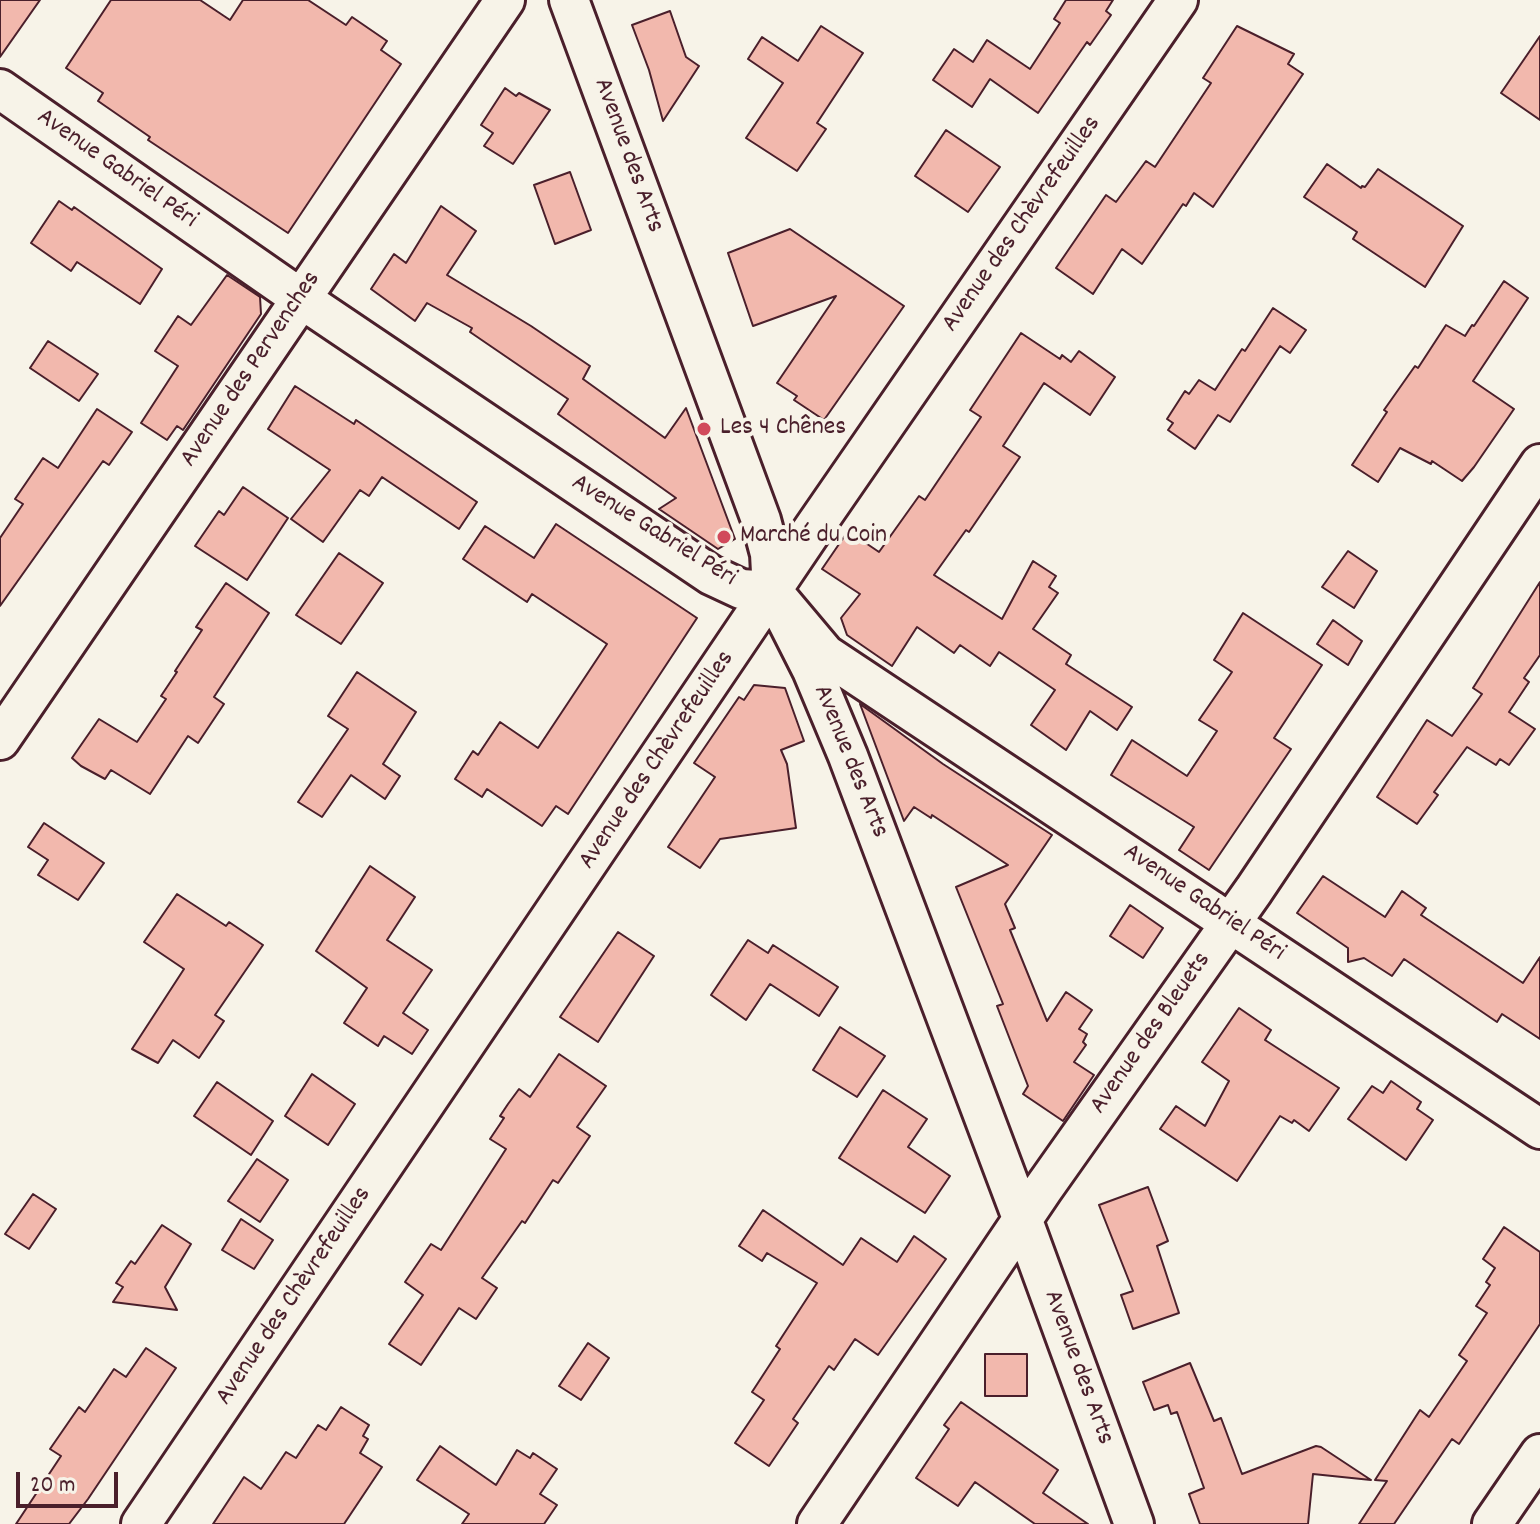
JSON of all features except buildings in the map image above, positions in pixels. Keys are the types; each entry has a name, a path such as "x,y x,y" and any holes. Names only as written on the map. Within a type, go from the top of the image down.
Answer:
{"street":[{"name":"Avenue des Pervenches","path":"0,740 505,0"},
{"name":"Avenue des Arts","path":"569,0 761,520 770,554 772,591 812,670 848,756 1134,1524"},
{"name":"Avenue des Chèvrefeuilles","path":"141,1524 772,591 1178,0"},
{"name":"Avenue Gabriel Péri","path":"0,89 300,298 711,575 741,589 772,591 825,654 1540,1129"},
{"name":"Avenue des Bleuets","path":"817,1524 1022,1218 1231,922 1540,464"},
{"path":"1492,1524 1540,1454"}],"place":[{"name":"Les 4 Chênes","path":"704,429"},
{"name":"Marché du Coin","path":"724,537"}]}
